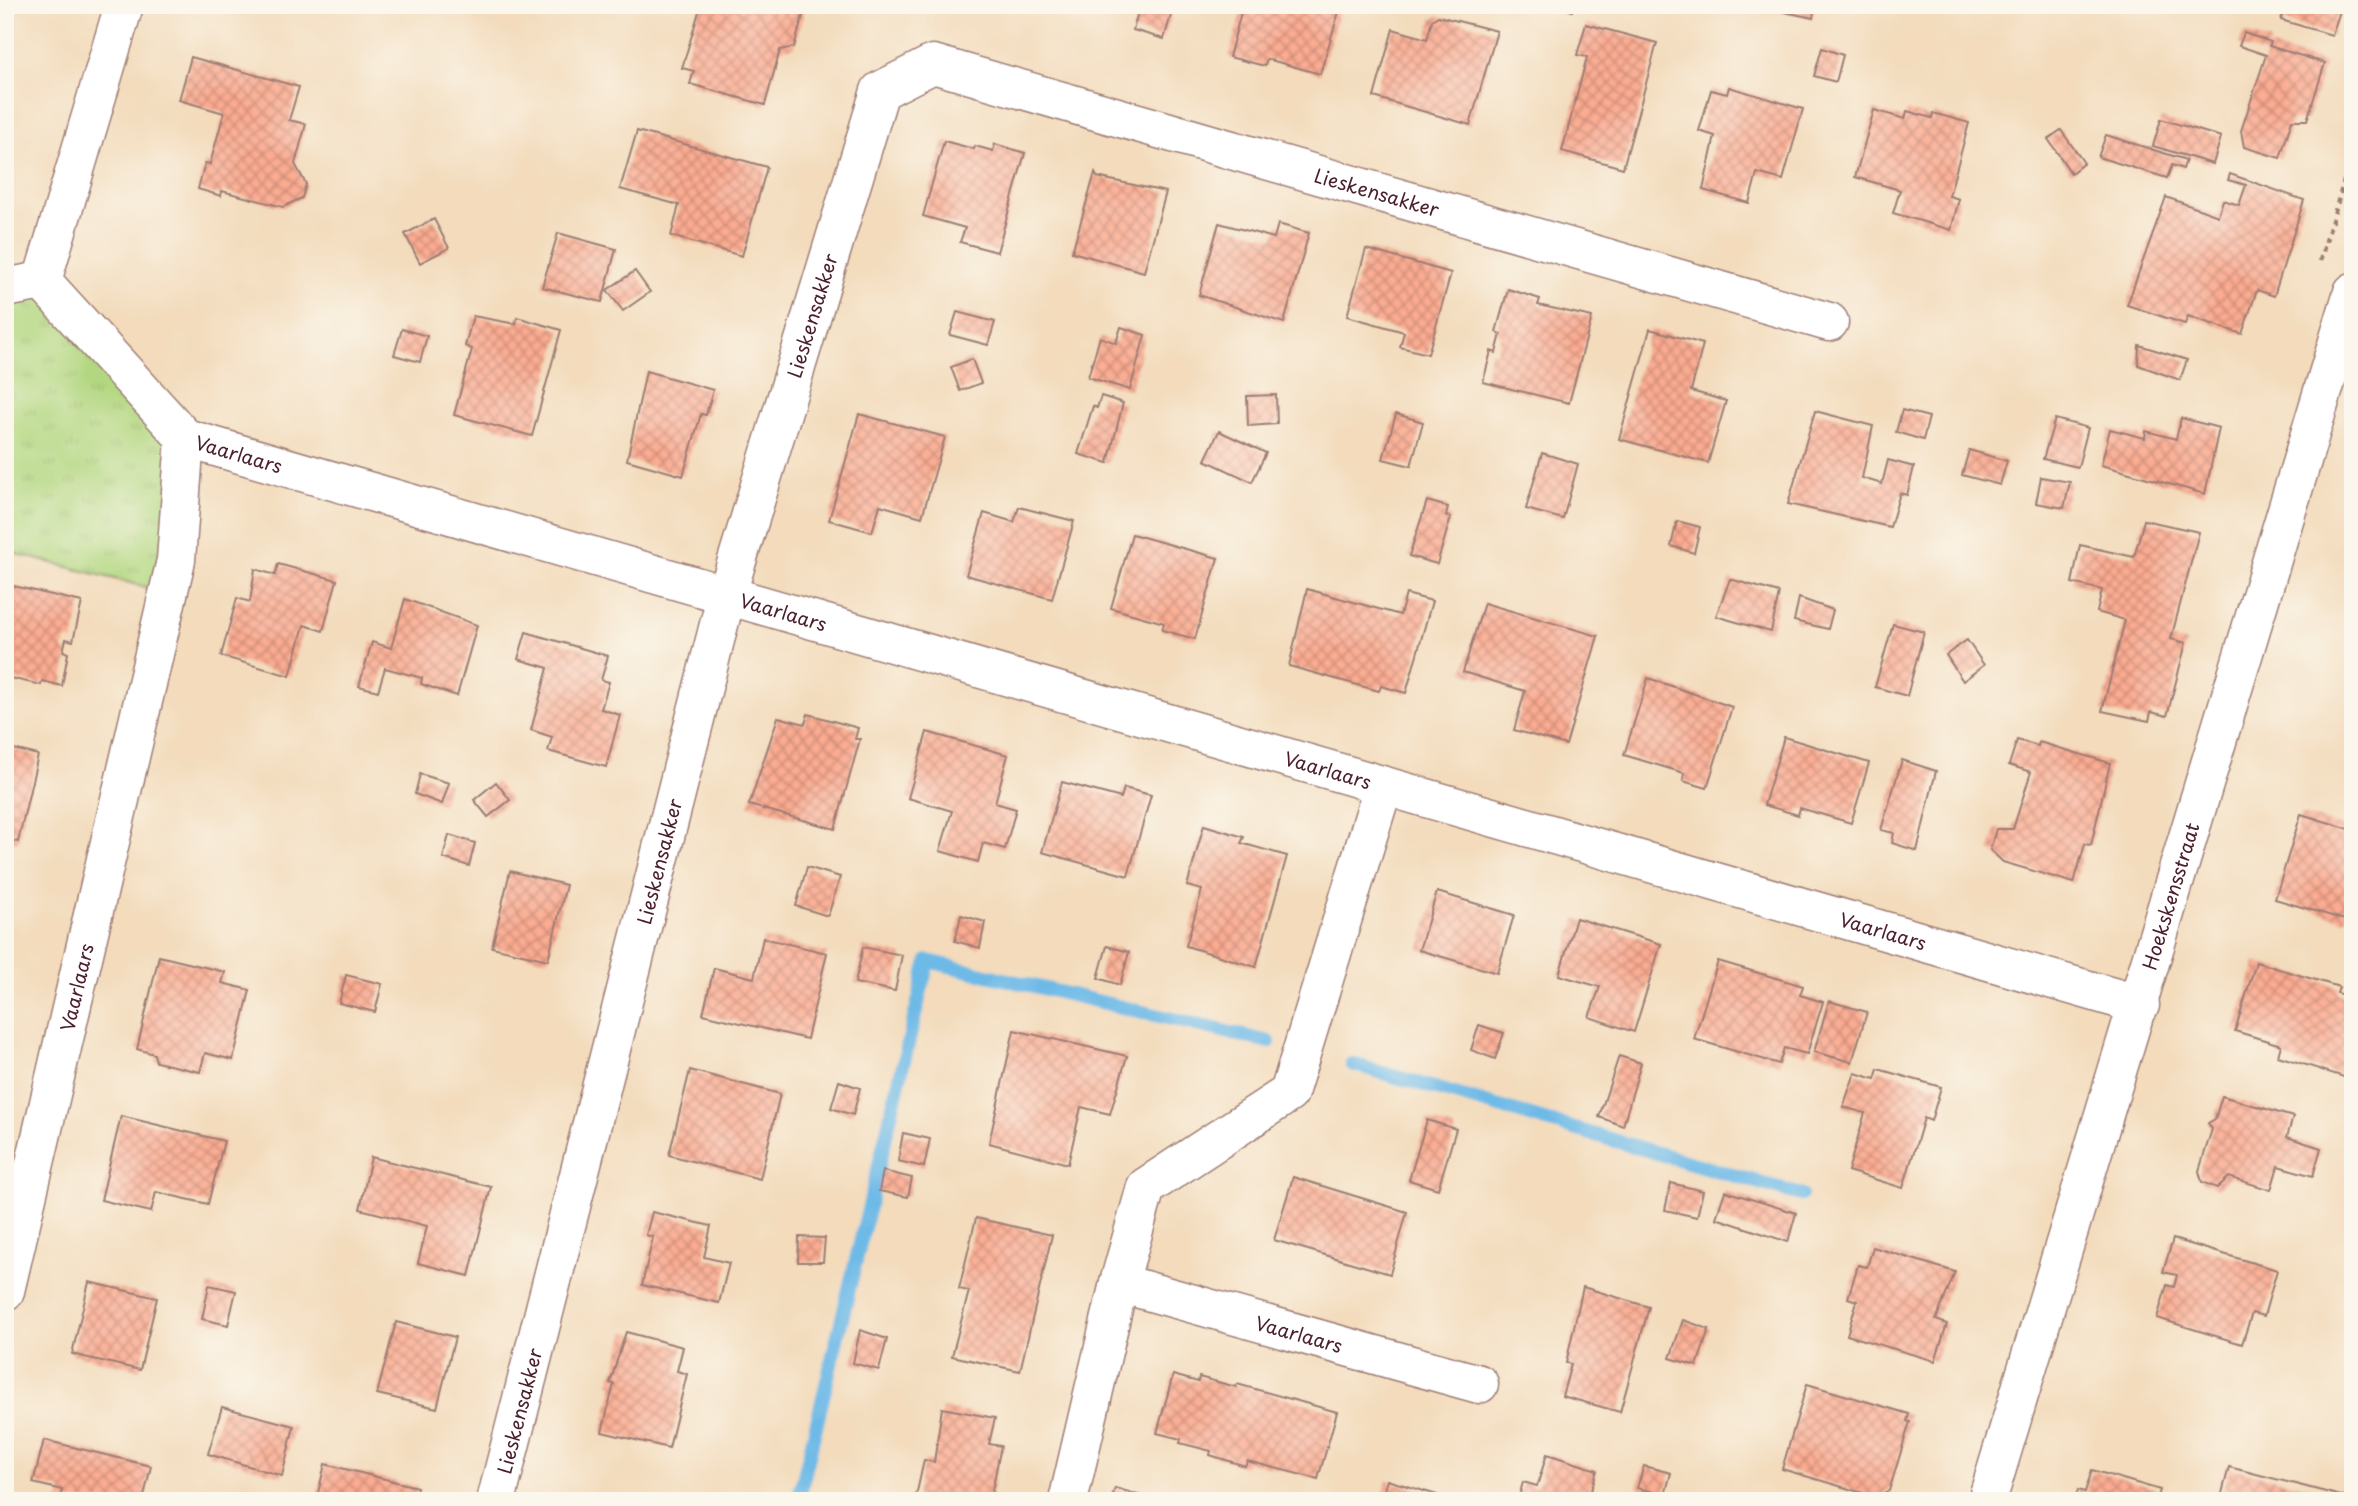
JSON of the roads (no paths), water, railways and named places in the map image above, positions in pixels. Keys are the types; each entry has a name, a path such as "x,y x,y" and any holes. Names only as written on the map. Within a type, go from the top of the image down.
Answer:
{"street":[{"name":"Vaarlaars","path":"124,5 23,284 185,438 2140,1005"},
{"name":"Lieskensakker","path":"496,1501 726,597 880,90 933,64 1829,322"},
{"name":"Hoekskensstraat","path":"1987,1501 2140,1005 2353,292"},
{"name":"Vaarlaars","path":"5,1291 176,560 185,438"},
{"name":"Vaarlaars","path":"1068,1501 1119,1283 1146,1187 1289,1093 1383,787"},
{"name":"Vaarlaars","path":"1119,1283 1479,1384"}],"waterway":[{"path":"798,1501 928,961 1269,1042"},
{"path":"1352,1064 1801,1195"}]}
